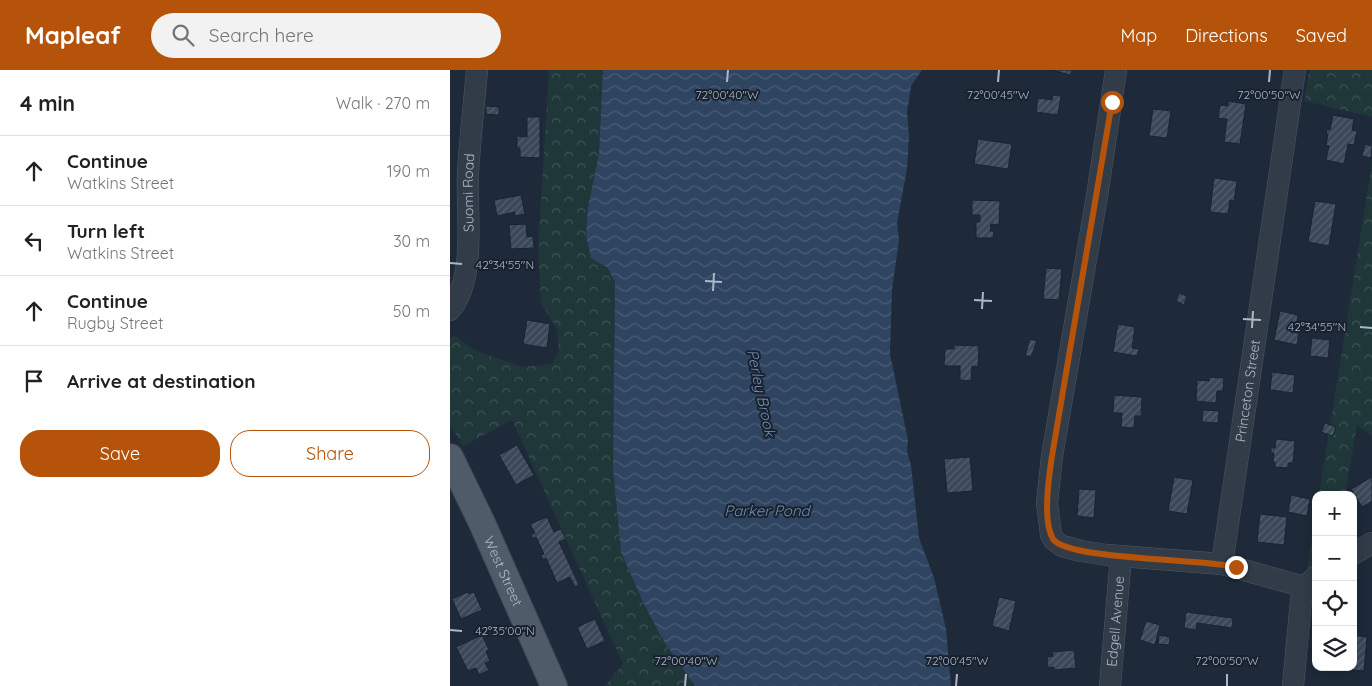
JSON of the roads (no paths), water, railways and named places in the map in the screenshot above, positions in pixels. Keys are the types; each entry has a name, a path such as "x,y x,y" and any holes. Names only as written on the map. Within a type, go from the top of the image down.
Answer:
{"main road":[{"name":"West Street","path":"450,457 554,686"}],"street":[{"name":"Suomi Road","path":"450,310 459,297 463,286 467,262 468,164 477,70"},
{"path":"1116,70 1097,196 1052,456 1048,503 1049,527 1057,543 1081,551 1222,564 1310,581 1301,600 1293,686"},
{"name":"Princeton Street","path":"1222,564 1295,70"},
{"path":"1357,552 1372,543"},
{"name":"Edgell Avenue","path":"1110,686 1121,556"}],"water":[{"name":"Parker Pond","path":"603,70 922,70 911,86 907,112 909,136 907,169 897,223 899,240 892,290 890,354 908,440 907,452 911,465 919,538 934,578 946,629 951,686 695,686 661,637 621,552 613,469 615,282 607,267 591,258 586,236 588,207 599,154"}],"water label":[{"name":"Perley Brook","path":"761,393"}]}
